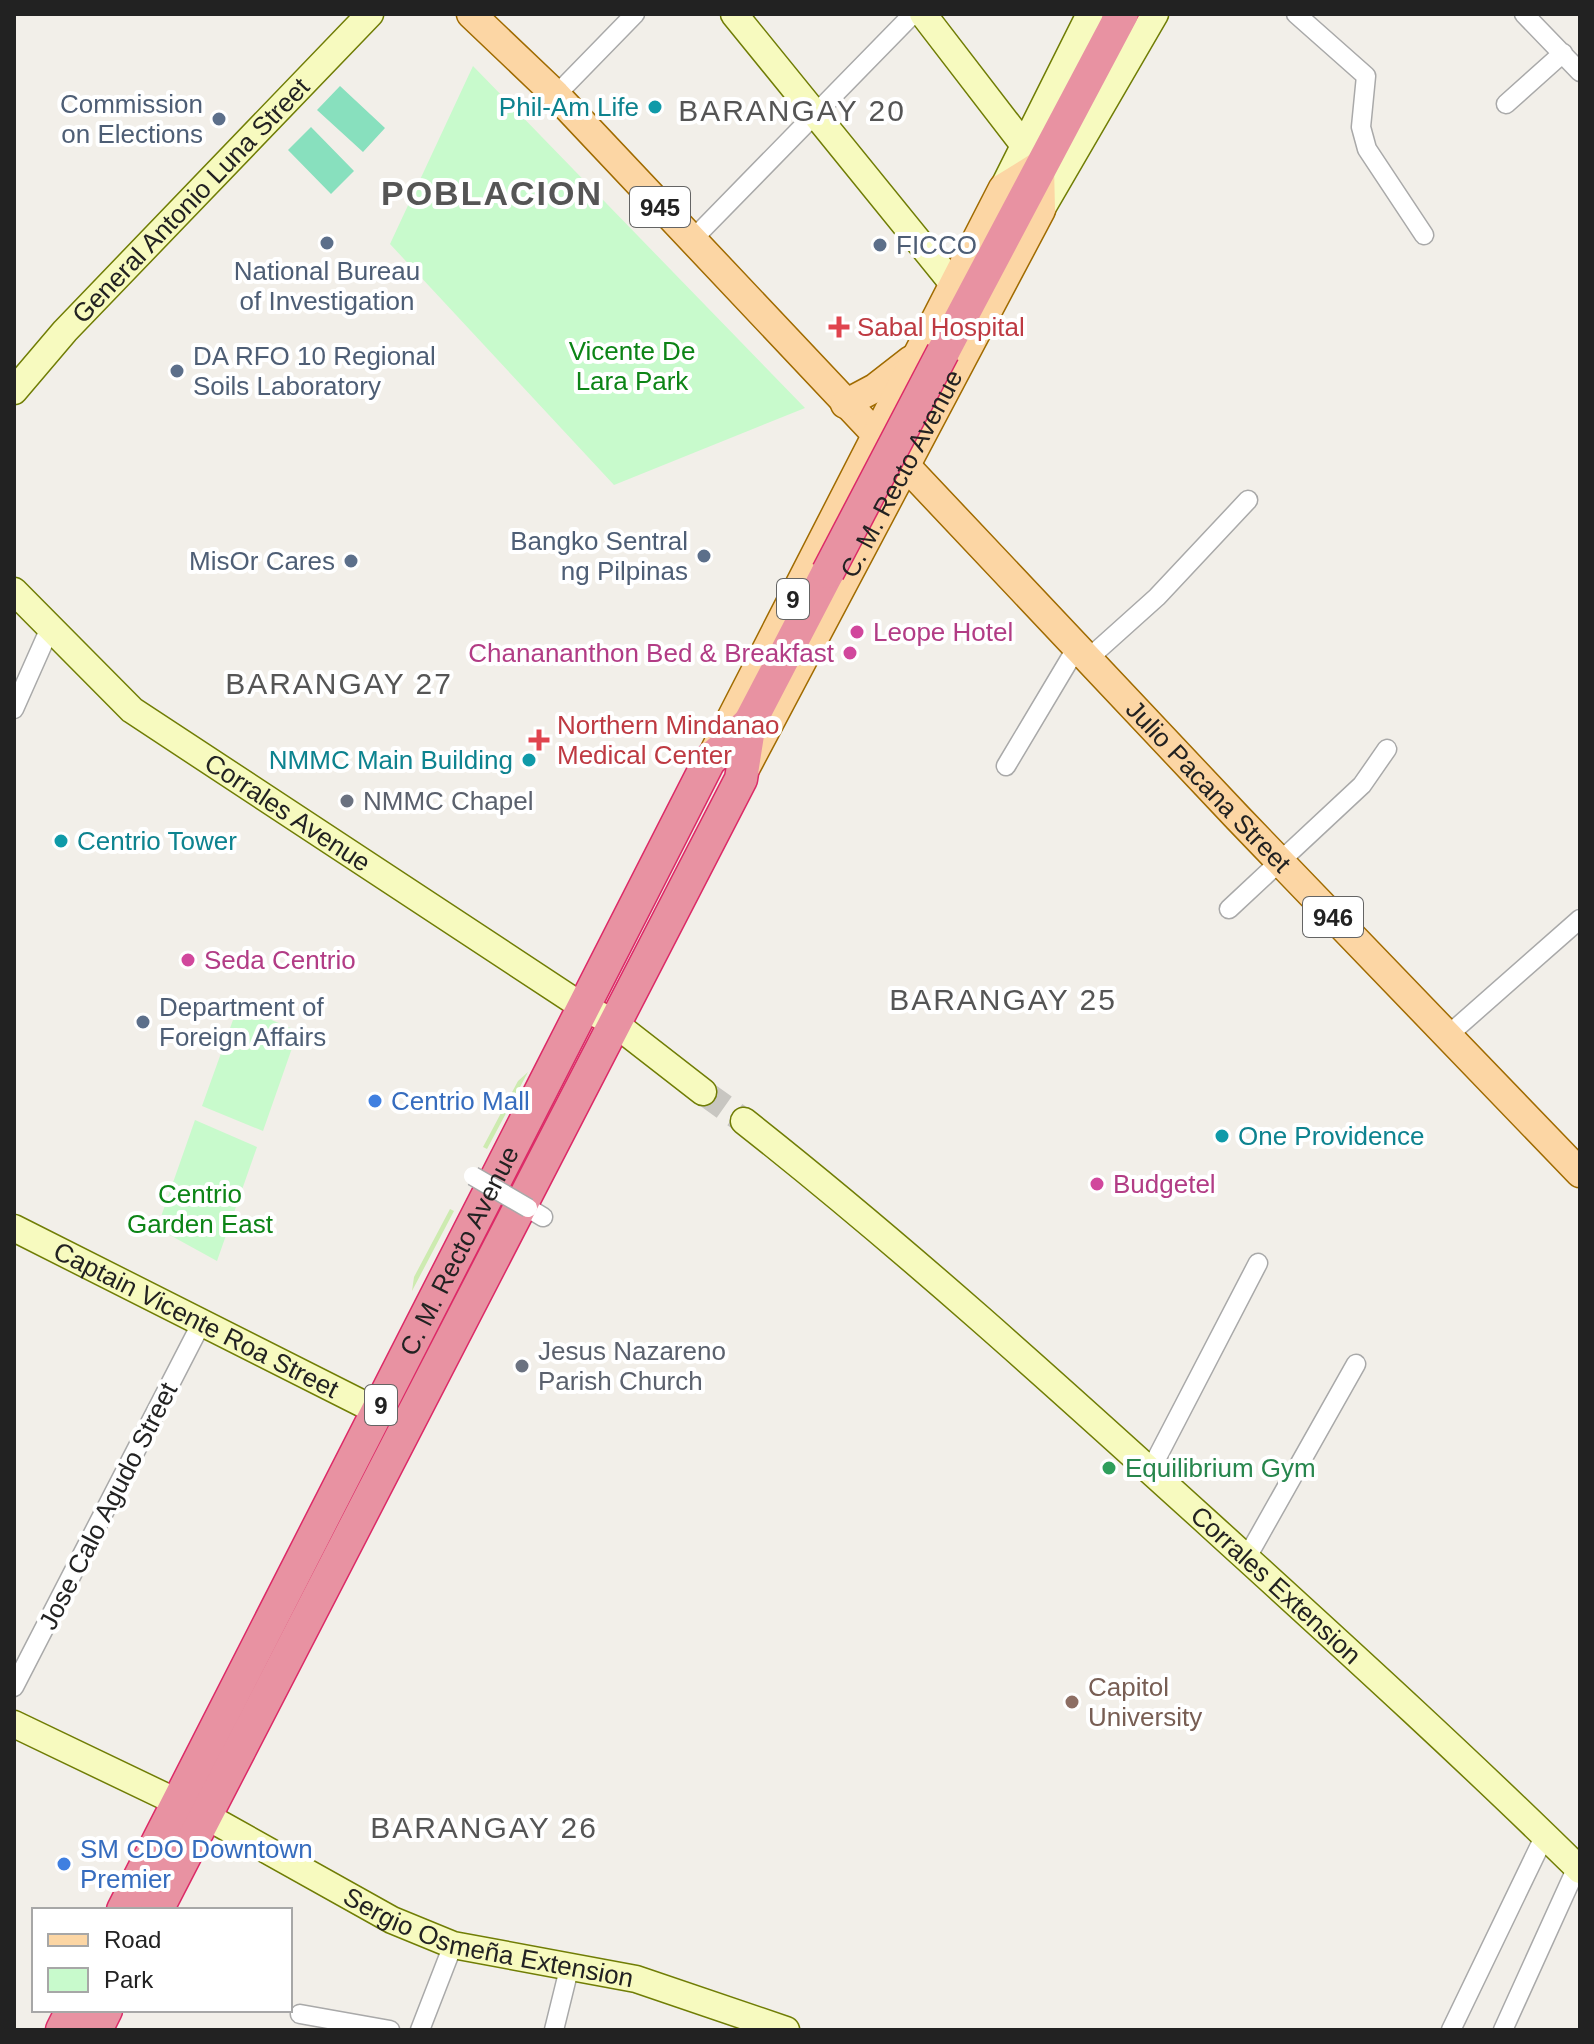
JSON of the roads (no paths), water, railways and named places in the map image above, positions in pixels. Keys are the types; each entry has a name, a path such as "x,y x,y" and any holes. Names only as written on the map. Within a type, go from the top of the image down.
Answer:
{"highway":[{"name":"C. M. Recto Avenue","path":"124,1908 192,1809 741,779 750,722 828,572 930,354 1032,154 1122,14"},
{"name":"C. M. Recto Avenue","path":"158,1908 192,1809 377,1411 709,761 750,722"},
{"path":"62,2030 71,2012"},
{"path":"96,2030 105,2012"}],"main road":[{"name":"General Antonio Luna Street","path":"14,391 75,321 370,14"},
{"name":"945","path":"471,14 556,95 876,436"},
{"path":"734,14 954,285"},
{"path":"923,14 1032,154 1090,14"},
{"path":"1041,210 1155,14"},
{"name":"C. M. Recto Avenue","path":"709,761 876,436 930,354 954,285 1003,188 1032,154"},
{"name":"C. M. Recto Avenue","path":"741,779 1041,210 1032,154"},
{"path":"845,404 930,354"},
{"name":"Julio Pacana Street","path":"876,436 1446,1037 1580,1173"},
{"name":"Corrales Avenue","path":"14,591 132,710 583,1007 613,1022"},
{"path":"613,1022 703,1092"},
{"name":"Corrales Extension","path":"744,1121 873,1226 1150,1471 1452,1744 1579,1868"},
{"name":"Captain Vicente Roa Street","path":"14,1228 377,1411"},
{"name":"Sergio Osmeña Extension","path":"14,1724 192,1809 382,1915 453,1945 489,1955 570,1965 636,1979 786,2030"}],"street":[{"path":"556,95 635,14"},
{"path":"692,240 913,14"},
{"path":"1296,14 1366,76 1361,127 1367,149 1424,235"},
{"path":"1524,14 1580,72"},
{"path":"1506,104 1563,53"},
{"path":"1006,766 1083,652 1157,597 1248,500"},
{"path":"14,709 50,628"},
{"path":"1229,909 1362,785 1387,749"},
{"path":"1446,1037 1580,919"},
{"path":"473,1176 543,1217"},
{"path":"1150,1471 1258,1263"},
{"name":"Jose Calo Agudo Street","path":"14,1687 201,1324"},
{"path":"1246,1559 1356,1364"},
{"path":"1451,2030 1545,1835"},
{"path":"1503,2030 1579,1868"},
{"path":"420,2030 453,1945"},
{"path":"554,2030 570,1965"},
{"path":"300,2014 390,2030"}],"tunnel":[{"path":"703,1092 744,1121"}],"place":[{"name":"Phil-Am Life","path":"655,107"},
{"name":"Commission on Elections","path":"219,119"},
{"name":"National Bureau of Investigation","path":"327,243"},
{"name":"FICCO","path":"880,245"},
{"name":"Sabal Hospital","path":"839,327"},
{"name":"DA RFO 10 Regional Soils Laboratory","path":"177,371"},
{"name":"Bangko Sentral ng Pilpinas","path":"704,556"},
{"name":"MisOr Cares","path":"351,561"},
{"name":"Leope Hotel","path":"857,632"},
{"name":"Chanananthon Bed & Breakfast","path":"850,653"},
{"name":"Northern Mindanao Medical Center","path":"539,740"},
{"name":"NMMC Main Building","path":"529,760"},
{"name":"NMMC Chapel","path":"347,801"},
{"name":"Centrio Tower","path":"61,841"},
{"name":"Seda Centrio","path":"188,960"},
{"name":"Department of Foreign Affairs","path":"143,1022"},
{"name":"Centrio Mall","path":"375,1101"},
{"name":"One Providence","path":"1222,1136"},
{"name":"Budgetel","path":"1097,1184"},
{"name":"Jesus Nazareno Parish Church","path":"522,1366"},
{"name":"Equilibrium Gym","path":"1109,1468"},
{"name":"Capitol University","path":"1072,1702"},
{"name":"SM CDO Downtown Premier","path":"64,1864"}],"district":[{"name":"BARANGAY 20","path":"792,110"},
{"name":"POBLACION","path":"492,193"},
{"name":"BARANGAY 27","path":"339,683"},
{"name":"BARANGAY 25","path":"1003,999"},
{"name":"BARANGAY 26","path":"484,1827"}],"park label":[{"name":"Vicente De Lara Park","path":"632,366"},
{"name":"Centrio Garden East","path":"200,1209"}]}
